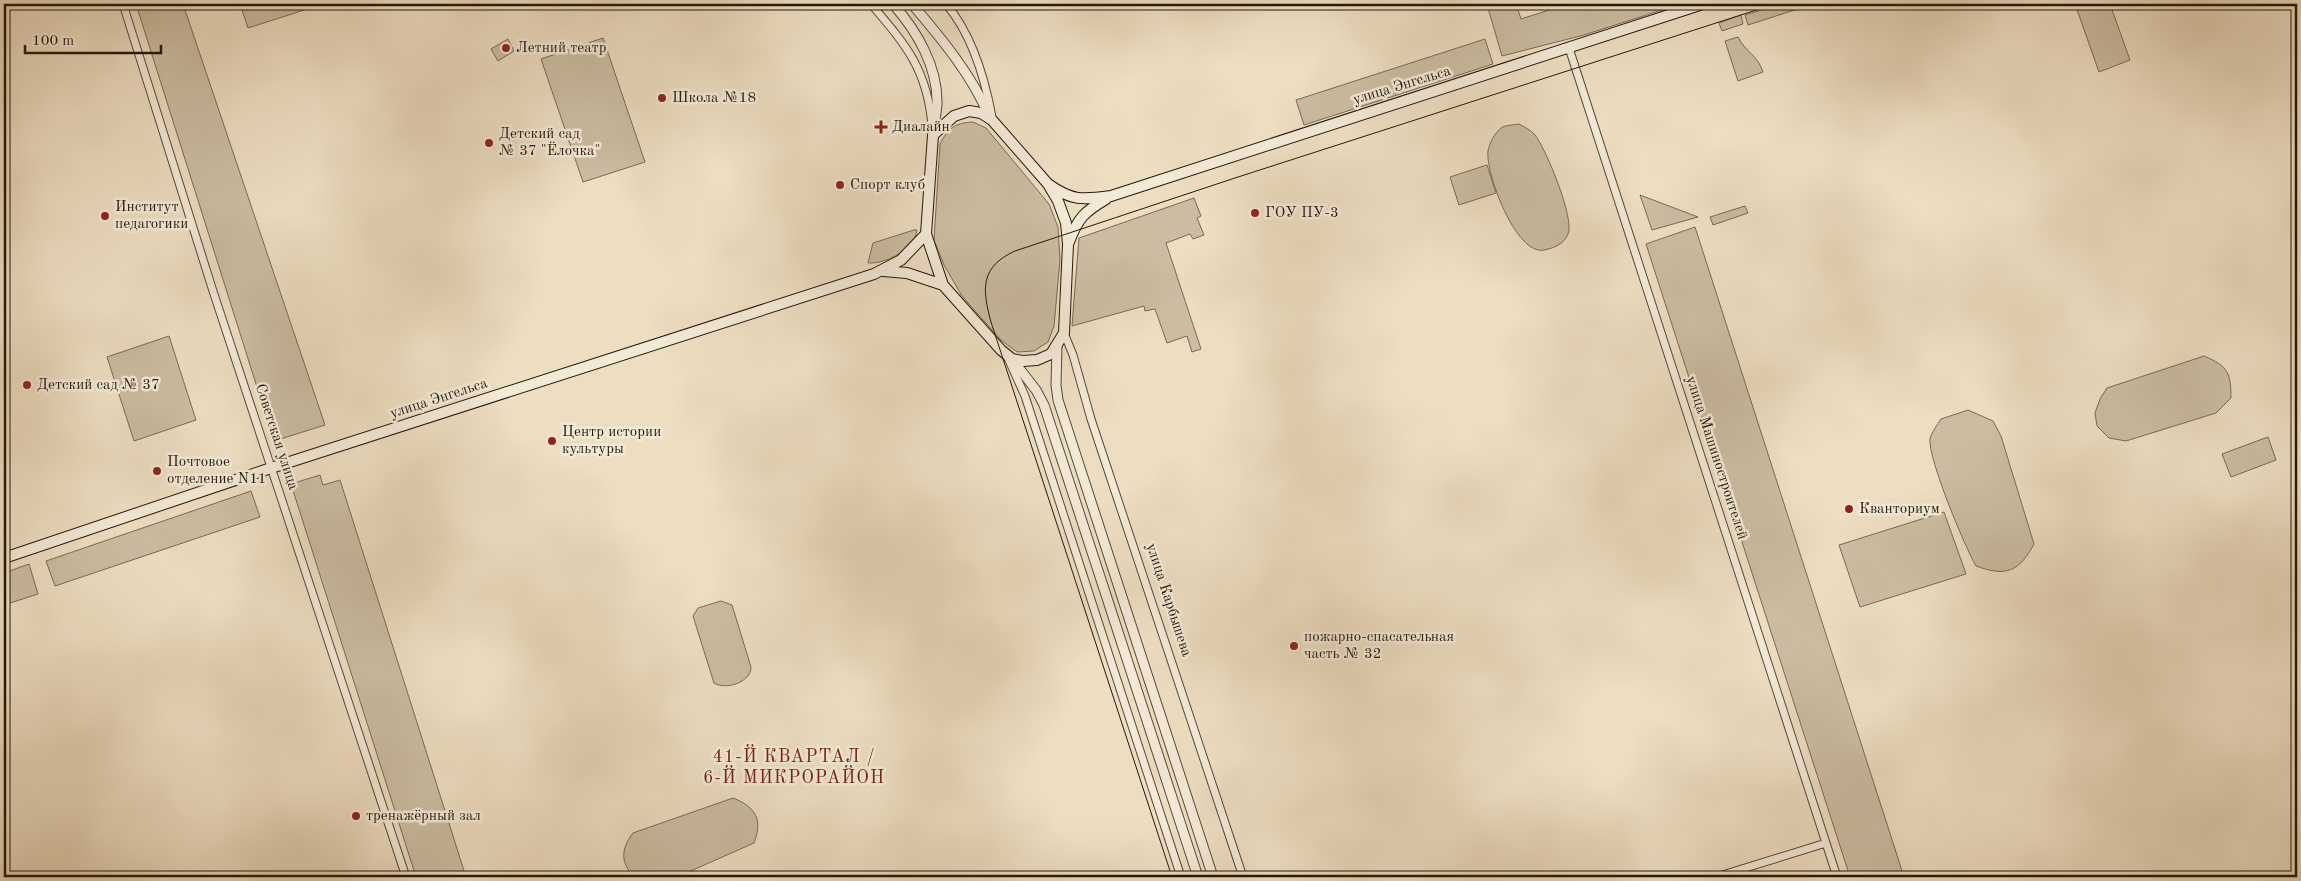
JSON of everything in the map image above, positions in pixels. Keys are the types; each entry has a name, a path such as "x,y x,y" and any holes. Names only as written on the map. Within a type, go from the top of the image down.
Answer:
{"main road":[{"name":"улица Энгельса","path":"1048,184 1064,195 1074,198 1091,199 1111,196 1703,4"},
{"path":"991,118 969,111 954,116 933,135 926,234 943,285 994,344 1009,356"},
{"name":"улица Карбышева","path":"991,118 1048,184 1058,201 1066,223 1068,244 1064,333 1051,354 1037,360 1023,361 1009,356"},
{"name":"улица Энгельса","path":"1068,244 1087,210 1111,196"},
{"name":"улица Энгельса","path":"4,558 271,468 883,271 901,260 926,234"},
{"name":"улица Энгельса","path":"883,271 907,273 943,285"}],"street":[{"name":"Советская улица","path":"123,4 271,468 406,877"},
{"path":"871,4 899,36 912,55 930,106 933,135"},
{"path":"893,4 922,44 932,72 937,103 933,135"},
{"name":"улица Карбышева","path":"912,4 937,33 982,98 991,118"},
{"path":"946,4 955,14 970,47 988,97 991,118"},
{"name":"улица Машиностроителей","path":"1569,48 1838,877"},
{"name":"улица Карбышева","path":"1064,333 1243,877"},
{"name":"улица Карбышева","path":"1057,346 1058,400 1213,877"},
{"path":"1009,356 1025,396 1181,877"},
{"path":"1009,356 1036,390 1044,405 1198,877"},
{"path":"1716,877 1826,843"}],"shaded area":[{"path":"136,4 183,4 325,425 274,441"},
{"path":"259,4 323,4 248,28 242,10"},
{"path":"1501,4 1516,4 1521,19 1568,4 1681,4 1584,35 1502,56 1488,8"},
{"path":"1781,4 1813,4 1748,25 1745,15"},
{"path":"2075,4 2110,4 2130,60 2099,72"},
{"path":"1741,15 1743,24 1722,31 1719,23"},
{"path":"1738,37 1744,47 1758,61 1763,72 1738,81 1725,41"},
{"path":"603,38 645,162 583,182 541,59"},
{"path":"508,39 514,51 498,61 491,49"},
{"path":"1485,39 1493,64 1304,125 1296,100"},
{"path":"973,122 986,128 1049,204 1058,227 1060,260 1054,326 1048,342 1034,351 1017,352 1001,340 962,296 944,265 934,240 940,144 953,127"},
{"path":"1519,124 1533,133 1546,154 1564,200 1567,214 1568,234 1558,245 1544,250 1533,248 1523,240 1513,227 1497,193 1488,162 1488,151 1496,133 1503,127"},
{"path":"1487,165 1496,193 1459,205 1450,177"},
{"path":"1640,195 1698,217 1652,230"},
{"path":"1194,198 1201,216 1197,218 1204,235 1193,239 1190,234 1166,243 1201,349 1192,352 1187,336 1167,343 1155,309 1145,311 1144,306 1072,326 1079,238"},
{"path":"1745,206 1748,213 1713,225 1710,217"},
{"path":"1695,227 1904,877 1850,877 1646,244"},
{"path":"917,230 915,237 905,249 891,258 868,263 873,243"},
{"path":"169,336 196,420 134,441 107,357"},
{"path":"2204,356 2223,367 2229,376 2231,398 2216,413 2126,441 2109,438 2097,426 2095,413 2100,399 2107,388"},
{"path":"1968,410 1993,421 2001,436 2034,544 2023,561 2011,570 1996,571 1976,566 1956,523 1935,465 1930,439 1941,419"},
{"path":"2268,437 2276,460 2231,477 2222,454"},
{"path":"320,475 323,485 340,480 466,877 416,877 291,484"},
{"path":"251,491 260,517 55,586 46,561"},
{"path":"1944,512 1966,574 1860,607 1839,545"},
{"path":"29,564 38,594 4,605 4,573"},
{"path":"721,601 732,605 751,667 750,673 742,681 737,684 724,686 714,683 693,616 698,608"},
{"path":"733,798 747,806 756,815 758,828 754,843 677,877 634,877 629,871 624,861 624,850 633,833"}],"tram line":[{"path":"1172,877 991,322 985,289 986,280 995,264 1015,251 1775,4"}],"place":[{"name":"Летний театр","path":"506,48"},
{"name":"Школа №18","path":"662,98"},
{"name":"Диалайн","path":"881,127"},
{"name":"Детский сад № 37 \"Ёлочка\"","path":"489,143"},
{"name":"Спорт клуб","path":"840,185"},
{"name":"ГОУ ПУ-3","path":"1255,213"},
{"name":"Институт педагогики","path":"105,216"},
{"name":"Детский сад № 37","path":"27,385"},
{"name":"Центр истории культуры","path":"552,441"},
{"name":"Почтовое отделение N11","path":"157,471"},
{"name":"Кванториум","path":"1849,509"},
{"name":"пожарно-спасательная часть № 32","path":"1294,646"},
{"name":"тренажёрный зал","path":"356,816"}],"district":[{"name":"41-Й КВАРТАЛ / 6-Й МИКРОРАЙОН","path":"794,768"}]}
